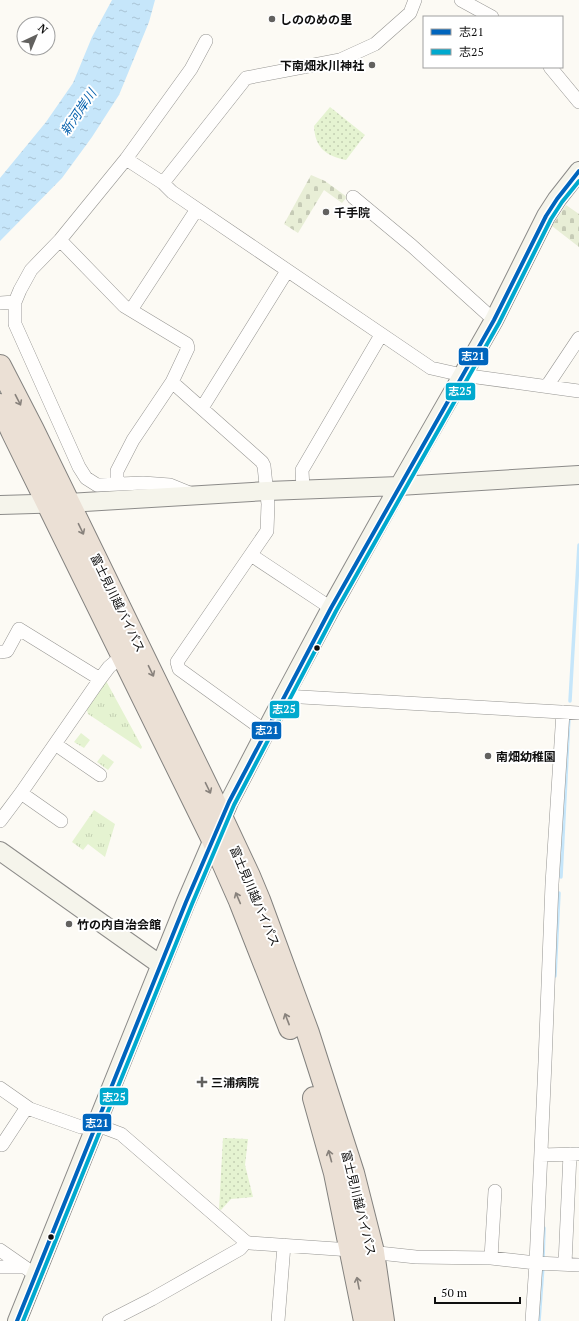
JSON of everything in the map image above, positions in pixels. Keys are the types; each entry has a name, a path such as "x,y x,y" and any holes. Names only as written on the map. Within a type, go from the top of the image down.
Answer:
{"highway":[{"name":"富士見川越バイパス","path":"0,366 122,656 212,840 245,914 299,1052 322,1124 335,1173 365,1321"},
{"name":"富士見川越バイパス","path":"0,405 58,503 222,819 259,900 308,1033 353,1173 373,1252 383,1321"}],"street":[{"path":"163,183 246,78 340,60 375,44 410,13 416,0"},
{"path":"461,0 490,16"},
{"path":"195,495 170,485 143,483 97,485 86,478 78,467 15,324 15,302 31,270 60,240 126,159 191,69 206,41"},
{"path":"551,68 579,102"},
{"path":"126,159 163,183 172,192 431,368 462,375 579,391"},
{"path":"17,1321 30,1271 96,1128 161,963 212,840 265,731 331,608 494,320 546,216 579,171"},
{"path":"353,197 412,246 494,320"},
{"path":"131,310 197,209"},
{"path":"60,240 124,306 187,344 188,348 172,382 133,440 117,471 117,484"},
{"path":"202,408 288,271"},
{"path":"0,303 15,302"},
{"path":"303,489 302,470 382,335"},
{"path":"547,386 579,338"},
{"path":"172,382 262,462 264,466 267,491 267,531 178,662 179,669 265,731"},
{"path":"0,505 303,489 399,486 579,474"},
{"path":"251,555 331,608"},
{"path":"0,652 7,651 19,629 100,679"},
{"path":"0,821 100,679 109,667 122,656"},
{"path":"284,696 579,713"},
{"path":"532,1321 540,1263 545,1155 552,884 563,712"},
{"path":"55,744 100,775"},
{"path":"21,793 61,821"},
{"path":"0,851 161,963"},
{"path":"0,1088 27,1107 81,1127 105,1128 121,1134 246,1242 351,1250 416,1257 491,1258 579,1265"},
{"path":"2,1145 27,1107"},
{"path":"545,1155 575,1154 564,1264"},
{"path":"491,1258 495,1191"},
{"path":"109,1321 152,1299 240,1249 246,1242"},
{"path":"278,1321 284,1245"},
{"path":"0,1250 30,1271"},
{"path":"0,1267 30,1271"}],"green space":[{"path":"330,107 365,135 346,160 333,156 323,150 319,145 315,134 314,126"},
{"path":"311,175 325,181 347,197 342,203 324,190 298,233 284,224"},
{"path":"566,205 579,214 579,247 552,226"},
{"path":"105,679 142,747 141,749 88,714 86,707"},
{"path":"81,733 90,740 84,748 74,742"},
{"path":"103,754 114,762 108,770 97,762"},
{"path":"94,810 115,824 105,857 88,844 83,850 72,842"},
{"path":"223,1138 248,1139 245,1165 253,1197 231,1199 221,1210 219,1209"}],"water":[{"name":"新河岸川","path":"112,0 155,0 149,22 119,95 92,137 62,178 0,241 0,178 46,122 73,83 92,37"}],"waterway":[{"path":"570,701 579,545"},
{"path":"561,877 569,717"},
{"path":"555,976 559,893"},
{"path":"543,1260 544,1228"},
{"path":"539,1321 543,1266"}],"transit line":[{"name":"志21","path":"17,1321 186,902 229,802 331,608 494,320 546,216 579,171"},
{"name":"志25","path":"23,1321 192,904 234,805 336,611 499,323 551,219 562,202 579,181"}],"place":[{"name":"しののめの里","path":"272,19"},
{"name":"下南畑氷川神社","path":"372,65"},
{"name":"千手院","path":"326,212"},
{"name":"南畑幼稚園","path":"488,756"},
{"name":"竹の内自治会館","path":"69,924"},
{"name":"三浦病院","path":"202,1082"}]}
